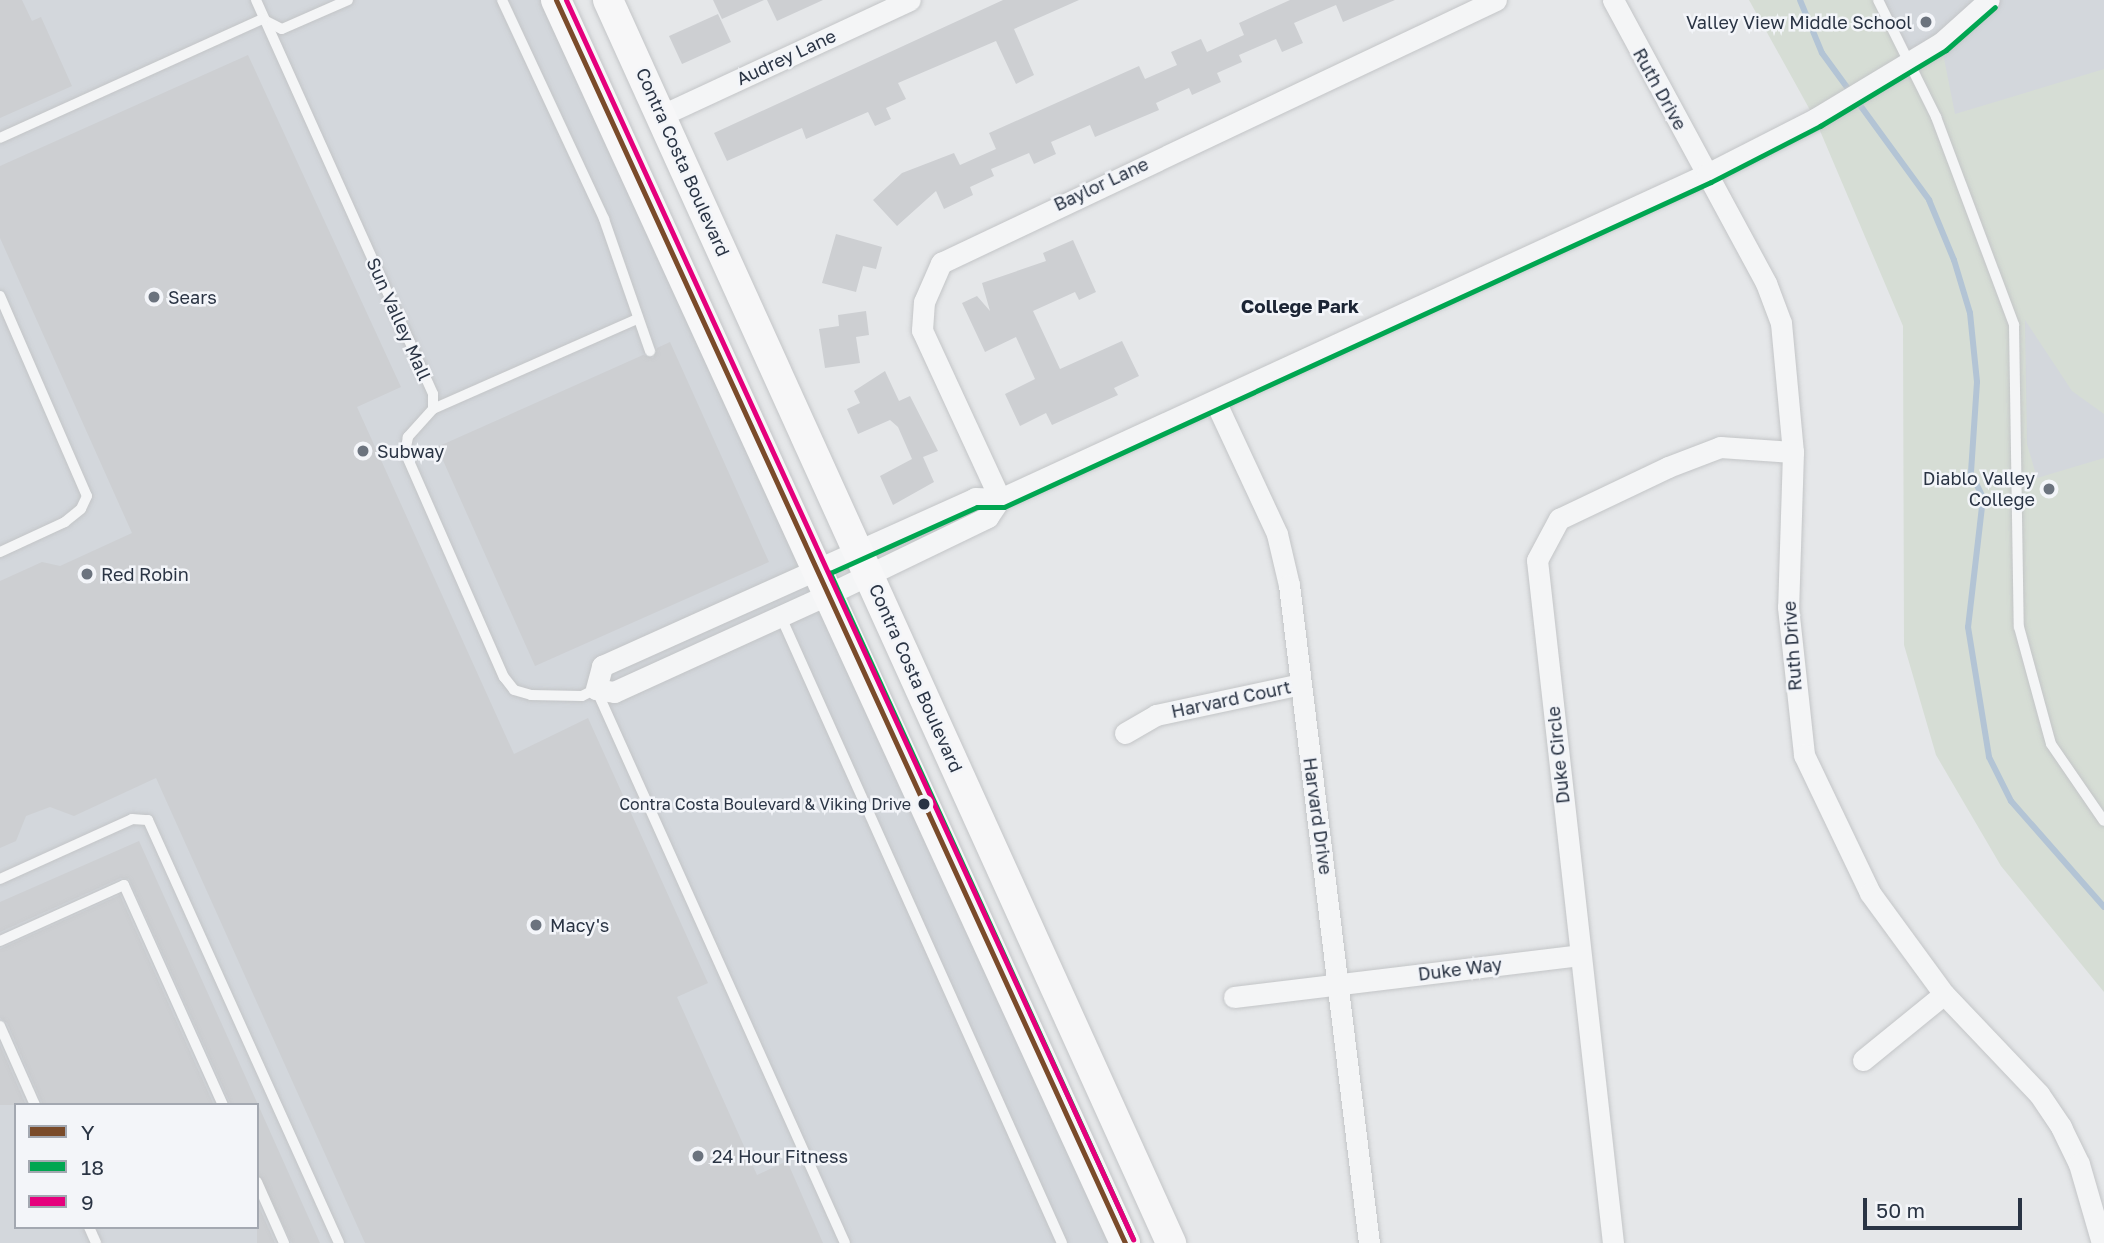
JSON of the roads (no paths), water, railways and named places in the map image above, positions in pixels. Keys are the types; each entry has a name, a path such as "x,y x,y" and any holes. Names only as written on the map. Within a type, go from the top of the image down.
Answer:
{"main road":[{"path":"556,0 1125,1243"},
{"name":"Contra Costa Boulevard","path":"608,0 1171,1243"}],"street":[{"name":"Audrey Lane","path":"662,115 869,8 910,0"},
{"name":"Baylor Lane","path":"1000,499 922,330 924,302 941,263 1496,0"},
{"name":"Ruth Drive","path":"1613,0 1766,283 1781,323 1793,452 1788,607 1804,755 1870,893 1944,994 2039,1094 2061,1127 2079,1164 2102,1243"},
{"path":"864,563 824,581 780,617 614,692 596,689 602,666 824,581 864,563 988,517 1000,499 1216,403 1707,174 1815,119 1941,43 1989,0"},
{"name":"Harvard Drive","path":"1216,403 1277,534 1340,983 1369,1243"},
{"name":"Duke Circle","path":"1613,1243 1609,1171 1579,955 1537,560 1559,519 1668,467 1720,447 1793,452"},
{"name":"Harvard Court","path":"1125,733 1156,715 1300,684"},
{"name":"Duke Way","path":"1234,998 1579,955"},
{"path":"1863,1060 1944,994"}],"lane":[{"name":"Sun Valley Mall","path":"256,0 262,19 433,394 433,408"},
{"path":"262,19 265,0"},
{"path":"262,19 282,29 348,0"},
{"path":"502,0 604,219 650,351"},
{"path":"1878,0 1901,67 1936,117 2014,325 2019,627 2051,744 2104,821"},
{"path":"0,138 262,19"},
{"path":"0,296 87,496 81,509 65,522 0,552"},
{"path":"638,319 433,408 408,437 405,452 504,677 514,690 531,695 582,696 596,689 845,1243"},
{"path":"780,617 1062,1243"},
{"path":"0,879 132,819 148,820 339,1243"},
{"path":"0,941 124,885 222,1103"},
{"path":"0,1026 34,1103"},
{"path":"259,1187 284,1243"}],"waterway":[{"path":"1800,0 1822,53 1929,200 1954,260 1970,313 1977,382 1971,473 1983,498 1968,627 1989,757 2011,801 2104,907"}],"place":[{"name":"Valley View Middle School","path":"1926,22"},
{"name":"Sears","path":"154,297"},
{"name":"Subway","path":"363,451"},
{"name":"Diablo Valley College","path":"2049,489"},
{"name":"Red Robin","path":"87,574"},
{"name":"Contra Costa Boulevard & Viking Drive","path":"924,804"},
{"name":"Macy's","path":"536,925"},
{"name":"24 Hour Fitness","path":"698,1156"}],"district":[{"name":"College Park","path":"1300,306"}]}
